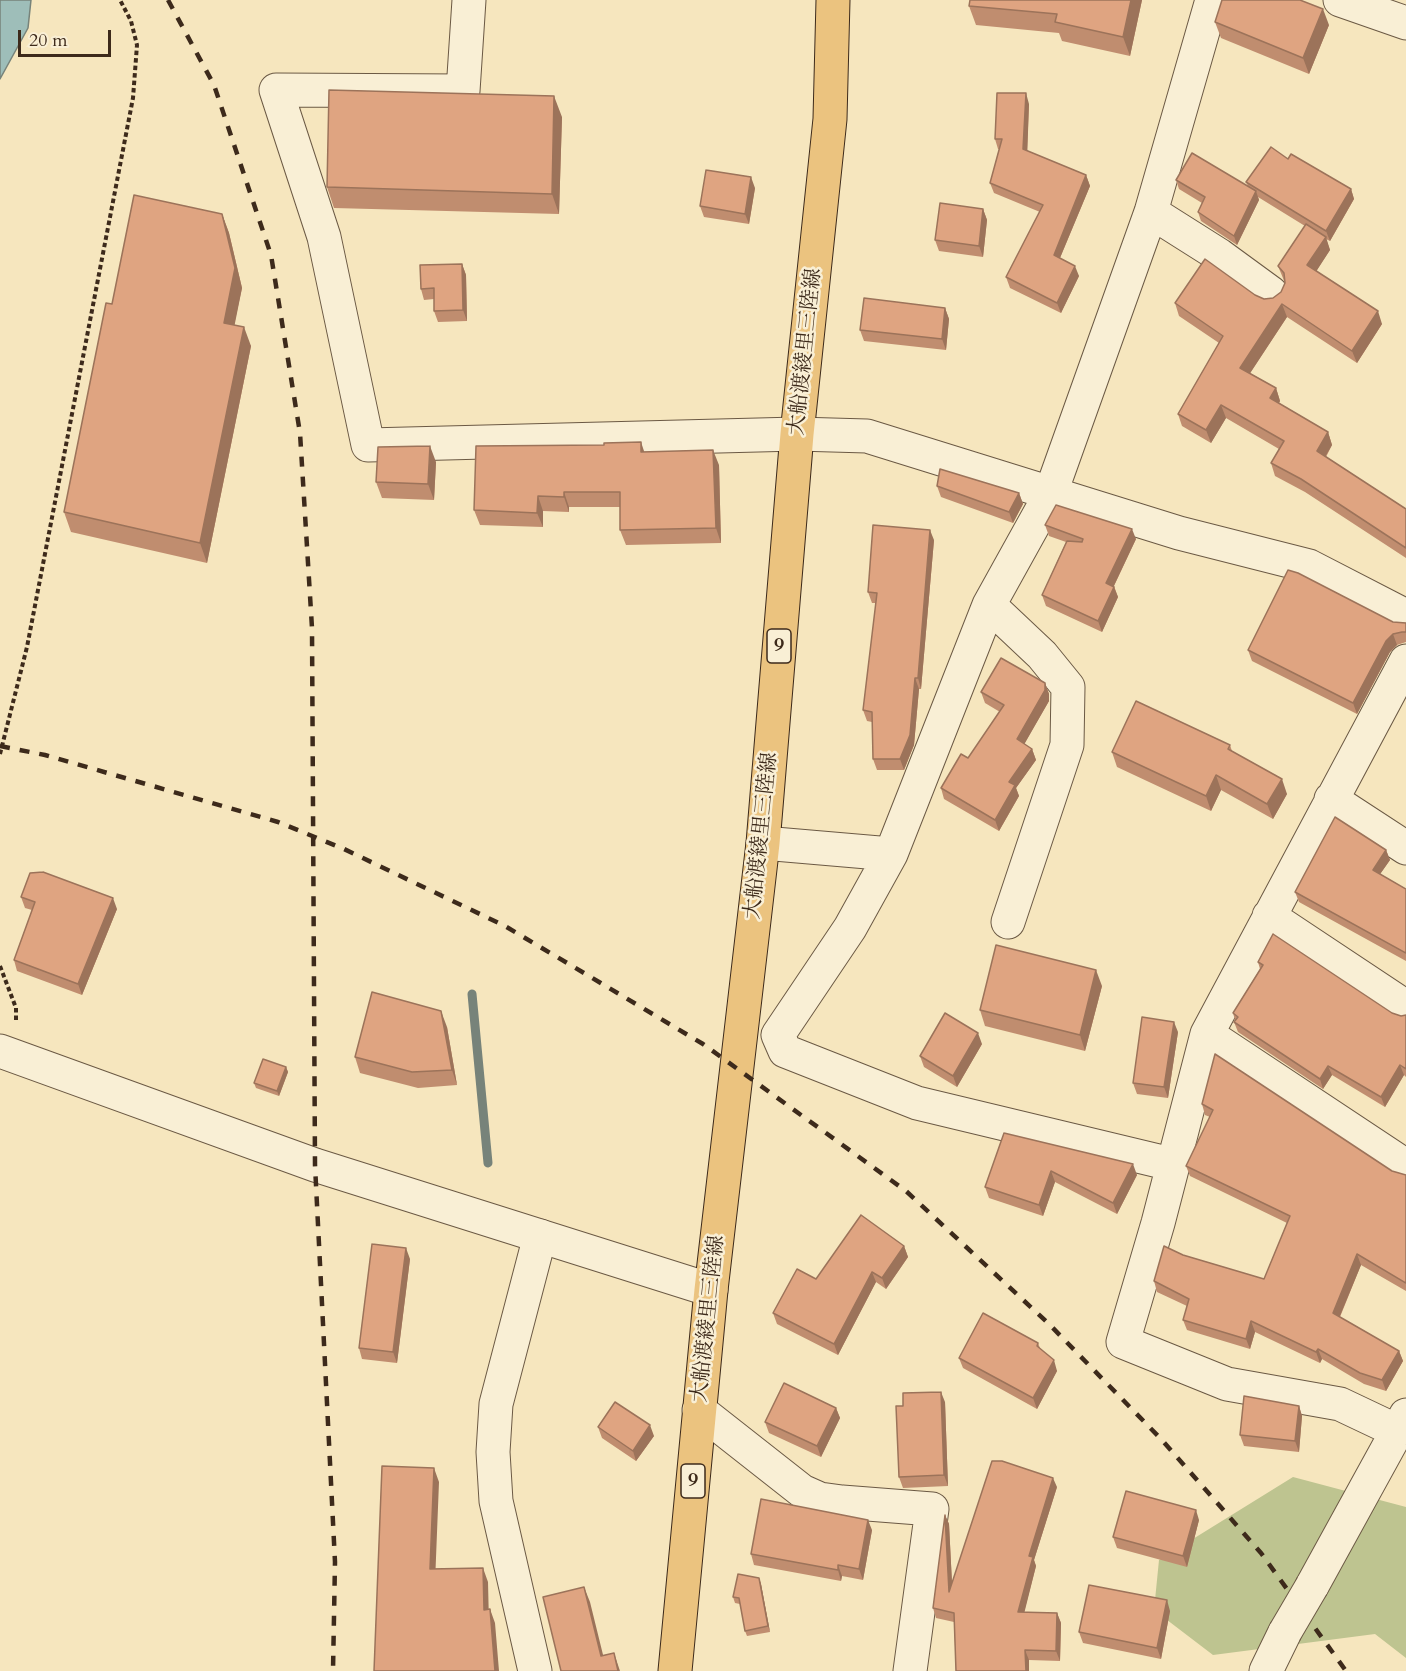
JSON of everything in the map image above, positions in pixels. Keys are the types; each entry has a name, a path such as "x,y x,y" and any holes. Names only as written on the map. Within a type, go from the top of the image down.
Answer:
{"main road":[{"name":"大船渡綾里三陸線","path":"675,1671 711,1290 763,843 797,434 830,119 833,0"}],"street":[{"path":"469,0 463,91 276,90 324,237 368,445 797,434 867,436 1050,495 1179,533 1309,566 1406,616"},
{"path":"1171,1164 917,1103 784,1052 778,1035 850,928 891,854 989,605 1050,495 1151,212 1212,0"},
{"path":"1341,0 1406,23"},
{"path":"1151,212 1219,255 1271,293"},
{"path":"989,605 1042,655 1068,687 1067,745 1008,922"},
{"path":"1266,1671 1285,1632 1401,1423 1340,1404 1227,1384 1123,1342 1158,1223 1171,1164 1207,1034 1406,661"},
{"path":"1331,799 1406,848"},
{"path":"763,843 891,854"},
{"path":"1269,916 1406,1007"},
{"path":"1207,1034 1406,1167"},
{"path":"7,1053 315,1165 711,1290"},
{"path":"535,1671 496,1501 493,1452 496,1404 540,1236"},
{"path":"699,1410 802,1491 820,1499 932,1509 910,1671"}],"path":[{"path":"0,754 27,646 133,98 137,45 131,21 120,0"},
{"path":"0,966 16,1008 7,1053"}],"green space":[{"path":"1293,1477 1406,1507 1406,1658 1375,1634 1213,1655 1154,1610 1159,1560"}],"water":[{"path":"0,0 31,0 28,28 0,79"}],"building":[{"path":"970,0 1131,0 1123,37 1055,22 1057,14 969,6"},
{"path":"1222,0 1300,0 1323,9 1303,58 1215,22"},
{"path":"329,90 554,96 552,194 327,187"},
{"path":"997,93 1026,93 1023,149 1086,175 1054,255 1075,266 1057,303 1006,277 1043,205 990,183 1002,139 995,139"},
{"path":"1271,147 1288,159 1291,154 1351,189 1326,231 1246,182"},
{"path":"1192,153 1256,191 1234,236 1198,212 1205,197 1176,180"},
{"path":"706,170 751,177 745,214 700,206"},
{"path":"134,195 222,214 235,268 224,323 244,327 200,543 64,512 106,303 112,304"},
{"path":"940,203 983,209 979,246 935,240"},
{"path":"1306,224 1326,237 1307,265 1378,311 1352,351 1282,304 1240,368 1276,388 1270,398 1328,432 1317,451 1406,509 1406,548 1301,479 1271,463 1284,441 1221,405 1206,430 1178,414 1223,336 1175,303 1205,259 1255,295 1264,299 1273,298 1281,292 1285,283 1284,273 1278,266"},
{"path":"462,264 463,310 434,311 434,288 421,289 420,265"},
{"path":"864,298 945,308 942,339 860,330"},
{"path":"641,442 641,452 713,450 716,528 620,530 620,492 564,492 564,497 538,496 537,513 474,510 476,446 604,445 604,443"},
{"path":"430,446 428,484 376,482 378,447"},
{"path":"940,469 1019,493 1009,512 937,486"},
{"path":"1056,505 1132,529 1106,583 1114,587 1098,621 1042,595 1067,541 1082,542 1083,539 1045,525"},
{"path":"873,525 930,530 918,678 915,678 910,735 900,759 873,759 872,712 863,710 877,593 868,592"},
{"path":"1288,570 1393,622 1406,623 1406,632 1393,634 1386,641 1353,703 1248,650"},
{"path":"1001,658 1045,683 1045,690 1017,739 1032,749 1009,782 1015,785 995,820 941,788 961,754 968,758 1004,705 981,692"},
{"path":"1136,701 1230,745 1228,749 1282,779 1267,804 1216,775 1206,796 1112,752"},
{"path":"1335,817 1386,850 1373,870 1406,889 1406,953 1295,892"},
{"path":"43,872 113,898 78,984 14,960 35,902 21,897 30,873"},
{"path":"1273,934 1392,1013 1406,1015 1406,1069 1400,1065 1381,1097 1328,1066 1320,1079 1234,1022 1238,1017 1233,1013 1263,965 1258,962"},
{"path":"996,945 1096,970 1080,1035 980,1010"},
{"path":"372,992 441,1011 452,1070 412,1072 355,1057"},
{"path":"945,1013 978,1033 953,1076 920,1056"},
{"path":"1142,1017 1174,1022 1164,1087 1133,1083"},
{"path":"1215,1054 1392,1171 1406,1175 1406,1283 1357,1254 1333,1313 1399,1351 1382,1380 1360,1373 1318,1349 1316,1352 1251,1321 1246,1339 1183,1320 1189,1299 1154,1281 1164,1246 1183,1255 1264,1279 1290,1216 1186,1166 1213,1110 1202,1104"},
{"path":"263,1059 286,1067 277,1091 254,1083"},
{"path":"1004,1133 1133,1164 1113,1203 1051,1171 1039,1205 985,1187"},
{"path":"861,1215 904,1246 882,1278 872,1272 834,1344 773,1313 797,1269 816,1279"},
{"path":"372,1244 406,1248 393,1352 359,1348"},
{"path":"983,1313 1038,1343 1037,1346 1054,1360 1033,1398 959,1358"},
{"path":"784,1383 836,1408 817,1446 765,1422"},
{"path":"941,1392 944,1475 899,1477 896,1406 903,1406 903,1393"},
{"path":"1244,1396 1299,1406 1295,1441 1240,1435"},
{"path":"615,1402 650,1425 633,1451 598,1427"},
{"path":"992,1461 1002,1461 1053,1478 1029,1556 1033,1557 1018,1612 1057,1613 1056,1651 1025,1650 1026,1671 956,1671 954,1613 933,1608 945,1515 949,1592"},
{"path":"382,1466 434,1468 430,1569 483,1568 484,1610 490,1609 495,1671 374,1671"},
{"path":"1126,1491 1196,1510 1183,1556 1113,1537"},
{"path":"761,1499 868,1520 859,1569 838,1565 838,1570 751,1554"},
{"path":"738,1574 759,1578 768,1626 745,1631 739,1598 733,1597"},
{"path":"1089,1585 1167,1600 1157,1648 1079,1632"},
{"path":"584,1587 601,1656 614,1653 618,1671 561,1671 543,1597"}],"waterway":[{"path":"472,994 488,1163"}],"railway":[{"path":"168,0 214,85 271,255 300,433 312,628 315,1165 335,1562 333,1671"},
{"path":"0,746 45,755 278,822 344,849 505,926 703,1044 906,1191 1049,1324 1162,1440 1261,1553 1346,1671"}]}
